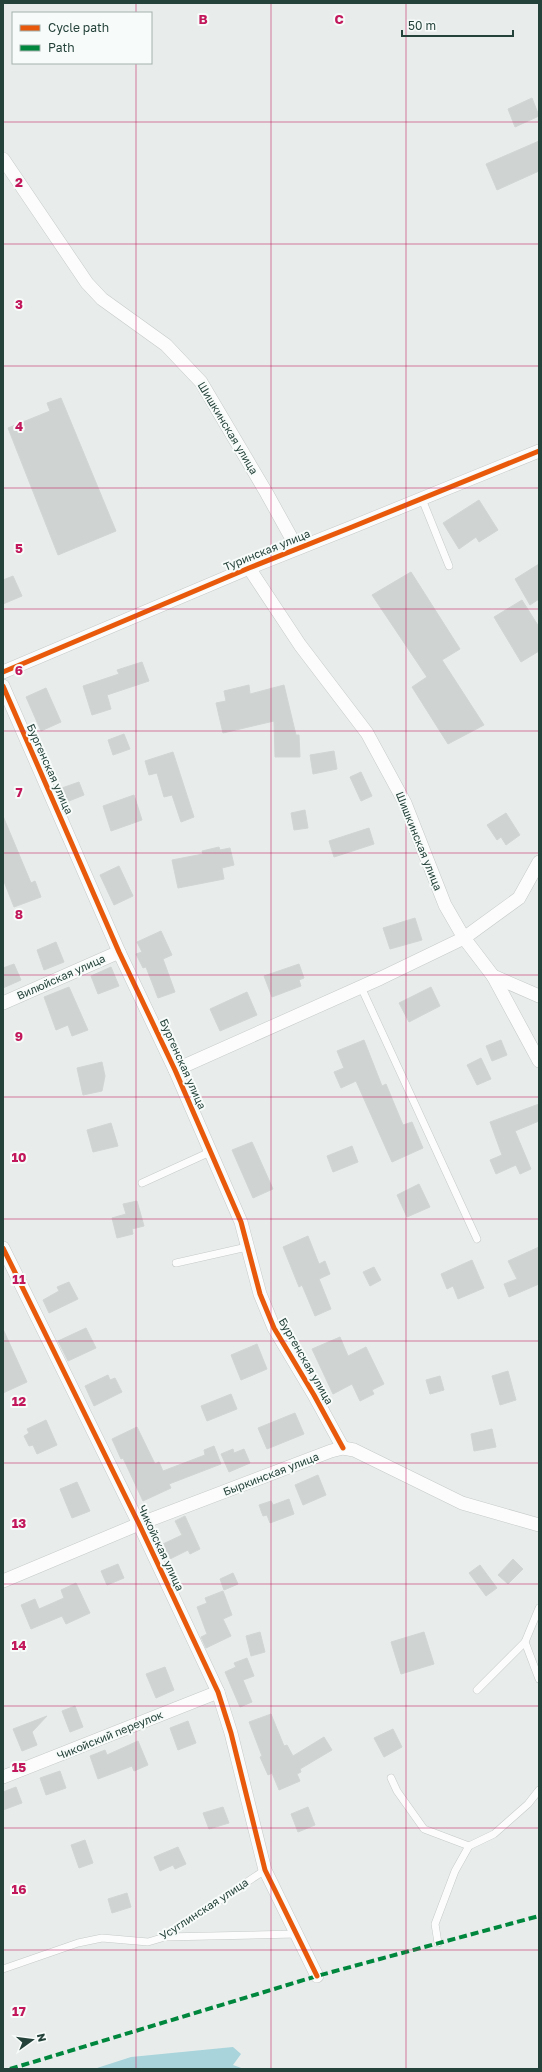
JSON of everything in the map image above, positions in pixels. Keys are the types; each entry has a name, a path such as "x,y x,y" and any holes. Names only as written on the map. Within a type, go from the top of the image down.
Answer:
{"street":[{"name":"Шишкинская улица","path":"3,159 87,283 102,299 166,345 201,382 297,548"},
{"name":"Туринская улица","path":"3,672 297,548 539,451"},
{"name":"Шишкинская улица","path":"249,568 300,645 367,733 405,803 445,905 464,938 493,976 539,1061"},
{"name":"Бургенская улица","path":"3,686 119,952 175,1070 241,1222 260,1294 274,1328 314,1395 343,1448"},
{"path":"175,1070 361,987 464,938 519,898 539,862"},
{"name":"Вилюйская улица","path":"3,1003 119,952"},
{"name":"Шишкинская улица","path":"493,976 539,996"},
{"name":"Чикойская улица","path":"3,1248 138,1524 218,1692 238,1760 265,1870 317,1976"},
{"path":"343,1448 354,1450 462,1503 539,1525"},
{"name":"Быркинская улица","path":"3,1581 138,1524 323,1454 343,1448"},
{"name":"Чикойский переулок","path":"3,1777 218,1692"}],"lane":[{"path":"422,499 449,566"},
{"path":"361,987 477,1239"},
{"path":"142,1183 210,1152"},
{"path":"176,1262 247,1247"},
{"path":"477,1690 525,1642 539,1608"},
{"path":"525,1642 539,1679"},
{"path":"391,1778 397,1791 424,1828 468,1846"},
{"path":"438,1943 435,1924 455,1872 468,1846 494,1834 528,1804 539,1790"},
{"name":"Усуглинская улица","path":"3,1969 78,1943 102,1938 148,1942 165,1937 265,1870"},
{"path":"165,1937 296,1934"}],"water":[{"path":"233,2047 241,2054 233,2065 244,2069 94,2069 131,2057"}],"building":[{"path":"532,98 539,116 515,127 508,109"},
{"path":"539,141 539,171 497,190 486,164"},
{"path":"61,398 116,531 58,555 8,428 50,411 47,403"},
{"path":"479,500 498,530 479,542 476,537 459,549 443,523"},
{"path":"539,564 539,599 530,605 515,579"},
{"path":"411,572 460,649 442,660 484,725 448,744 412,687 427,677 372,595"},
{"path":"13,576 22,596 3,604 3,580"},
{"path":"522,600 539,627 539,651 521,662 494,617"},
{"path":"142,662 149,681 107,695 111,709 92,715 83,686 119,674 117,670"},
{"path":"249,685 250,694 284,685 296,735 299,735 300,757 275,757 274,721 223,733 216,703 226,701 224,691"},
{"path":"46,688 61,722 41,731 26,697"},
{"path":"124,734 130,749 113,755 108,740"},
{"path":"334,751 337,769 313,774 310,755"},
{"path":"173,752 194,817 181,822 172,795 164,797 157,773 149,775 145,761"},
{"path":"361,772 372,796 361,801 350,777"},
{"path":"79,782 84,795 64,803 59,789"},
{"path":"134,795 142,820 111,831 103,806"},
{"path":"305,810 308,828 294,830 291,813"},
{"path":"506,813 520,835 506,845 501,837 497,840 487,825"},
{"path":"3,816 31,883 35,881 41,897 14,907 3,879"},
{"path":"369,828 374,844 334,857 329,841"},
{"path":"219,847 220,850 230,848 234,865 222,868 224,879 178,888 172,860 203,854 202,851"},
{"path":"119,866 133,896 114,905 100,875"},
{"path":"415,918 422,940 390,949 383,928"},
{"path":"161,931 172,955 163,959 175,992 158,998 146,967 143,968 136,954 142,952 137,942"},
{"path":"56,942 64,962 44,970 37,950"},
{"path":"14,964 21,980 3,988 3,968"},
{"path":"299,964 304,978 299,980 301,986 272,997 264,976"},
{"path":"111,967 119,986 98,994 91,976"},
{"path":"69,987 88,1030 72,1036 68,1025 56,1030 44,997"},
{"path":"431,987 440,1006 409,1022 399,1003"},
{"path":"247,992 257,1015 220,1031 210,1009"},
{"path":"364,1040 382,1086 386,1084 403,1125 412,1122 423,1148 392,1162 356,1081 341,1088 334,1072 344,1068 337,1051"},
{"path":"501,1040 507,1055 492,1061 486,1046"},
{"path":"481,1058 491,1079 477,1085 467,1065"},
{"path":"102,1062 105,1076 102,1091 83,1095 77,1068"},
{"path":"539,1104 539,1121 515,1131 531,1169 520,1174 516,1165 496,1174 490,1160 502,1155 490,1122"},
{"path":"111,1123 118,1146 93,1152 87,1130"},
{"path":"252,1142 273,1189 253,1198 232,1150"},
{"path":"352,1146 358,1162 333,1172 327,1156"},
{"path":"419,1184 430,1207 407,1217 397,1195"},
{"path":"137,1201 144,1226 132,1229 133,1234 117,1238 112,1218 126,1214 123,1204"},
{"path":"308,1236 319,1264 325,1261 330,1274 319,1279 331,1309 315,1316 302,1285 299,1287 283,1247"},
{"path":"539,1247 539,1284 509,1297 504,1284 517,1279 508,1261"},
{"path":"472,1260 484,1288 458,1299 453,1286 447,1289 441,1274"},
{"path":"374,1267 381,1280 370,1286 363,1272"},
{"path":"69,1282 78,1299 49,1313 43,1300 59,1291 57,1287"},
{"path":"86,1328 96,1348 68,1361 58,1341"},
{"path":"3,1329 27,1382 3,1393"},
{"path":"340,1337 348,1356 366,1347 384,1384 372,1390 374,1394 360,1401 352,1384 333,1394 312,1349"},
{"path":"257,1344 267,1369 241,1380 231,1355"},
{"path":"508,1371 516,1400 500,1405 492,1376"},
{"path":"108,1375 110,1380 115,1378 122,1392 94,1406 85,1386"},
{"path":"440,1376 444,1390 430,1394 426,1380"},
{"path":"231,1394 237,1409 207,1421 201,1406"},
{"path":"295,1413 304,1434 267,1449 258,1428"},
{"path":"46,1420 57,1445 37,1454 33,1445 29,1446 24,1436 29,1433 27,1429"},
{"path":"137,1427 155,1464 159,1462 163,1471 205,1455 204,1450 214,1446 221,1464 169,1484 171,1488 143,1501 123,1458 121,1459 112,1439"},
{"path":"492,1429 496,1447 474,1451 471,1434"},
{"path":"233,1449 234,1453 244,1449 250,1463 229,1472 221,1454"},
{"path":"318,1475 326,1495 303,1505 295,1485"},
{"path":"77,1482 90,1511 72,1518 60,1489"},
{"path":"289,1499 294,1514 270,1523 267,1515 263,1516 259,1505 271,1501 273,1505"},
{"path":"185,1516 200,1549 190,1554 188,1550 170,1559 163,1544 182,1535 175,1521"},
{"path":"513,1559 523,1569 508,1584 498,1575"},
{"path":"118,1564 124,1578 107,1585 101,1571"},
{"path":"480,1565 497,1588 486,1596 469,1573"},
{"path":"233,1573 238,1584 224,1590 220,1579"},
{"path":"76,1583 90,1613 66,1624 62,1616 31,1629 21,1605 35,1599 39,1609 64,1598 61,1590"},
{"path":"223,1591 232,1615 223,1619 231,1636 206,1648 201,1637 207,1634 197,1607 207,1603 205,1598"},
{"path":"260,1632 265,1652 251,1656 246,1636"},
{"path":"424,1632 434,1664 401,1674 391,1642"},
{"path":"247,1658 254,1676 243,1680 252,1702 240,1707 225,1672 236,1667 234,1663"},
{"path":"165,1667 174,1690 156,1698 146,1674"},
{"path":"75,1706 83,1727 70,1732 62,1711"},
{"path":"271,1714 284,1746 287,1745 293,1756 324,1737 332,1750 300,1769 301,1772 297,1774 300,1781 279,1790 272,1773 268,1775 260,1757 262,1756 249,1722"},
{"path":"47,1716 32,1732 37,1745 22,1751 13,1729"},
{"path":"188,1721 196,1743 178,1750 170,1728"},
{"path":"393,1729 402,1747 384,1757 374,1738"},
{"path":"138,1741 148,1765 134,1771 132,1766 98,1779 90,1756 105,1750 107,1755"},
{"path":"60,1771 66,1788 46,1795 40,1778"},
{"path":"16,1787 22,1803 3,1810 3,1792"},
{"path":"223,1807 229,1823 209,1829 203,1813"},
{"path":"308,1807 315,1825 298,1832 291,1814"},
{"path":"85,1840 93,1863 79,1868 71,1845"},
{"path":"178,1847 186,1864 175,1869 173,1865 160,1871 154,1857"},
{"path":"127,1893 131,1907 112,1913 108,1899"}],"marked path":[{"path":"10,2069 317,1976 539,1916"}],"cycle path":[{"path":"3,672 249,568 539,451"},
{"path":"3,686 119,952 175,1070 241,1222 260,1294 274,1328 314,1395 343,1448"},
{"path":"3,1248 139,1524 218,1692 231,1733 265,1870 317,1976"}]}
